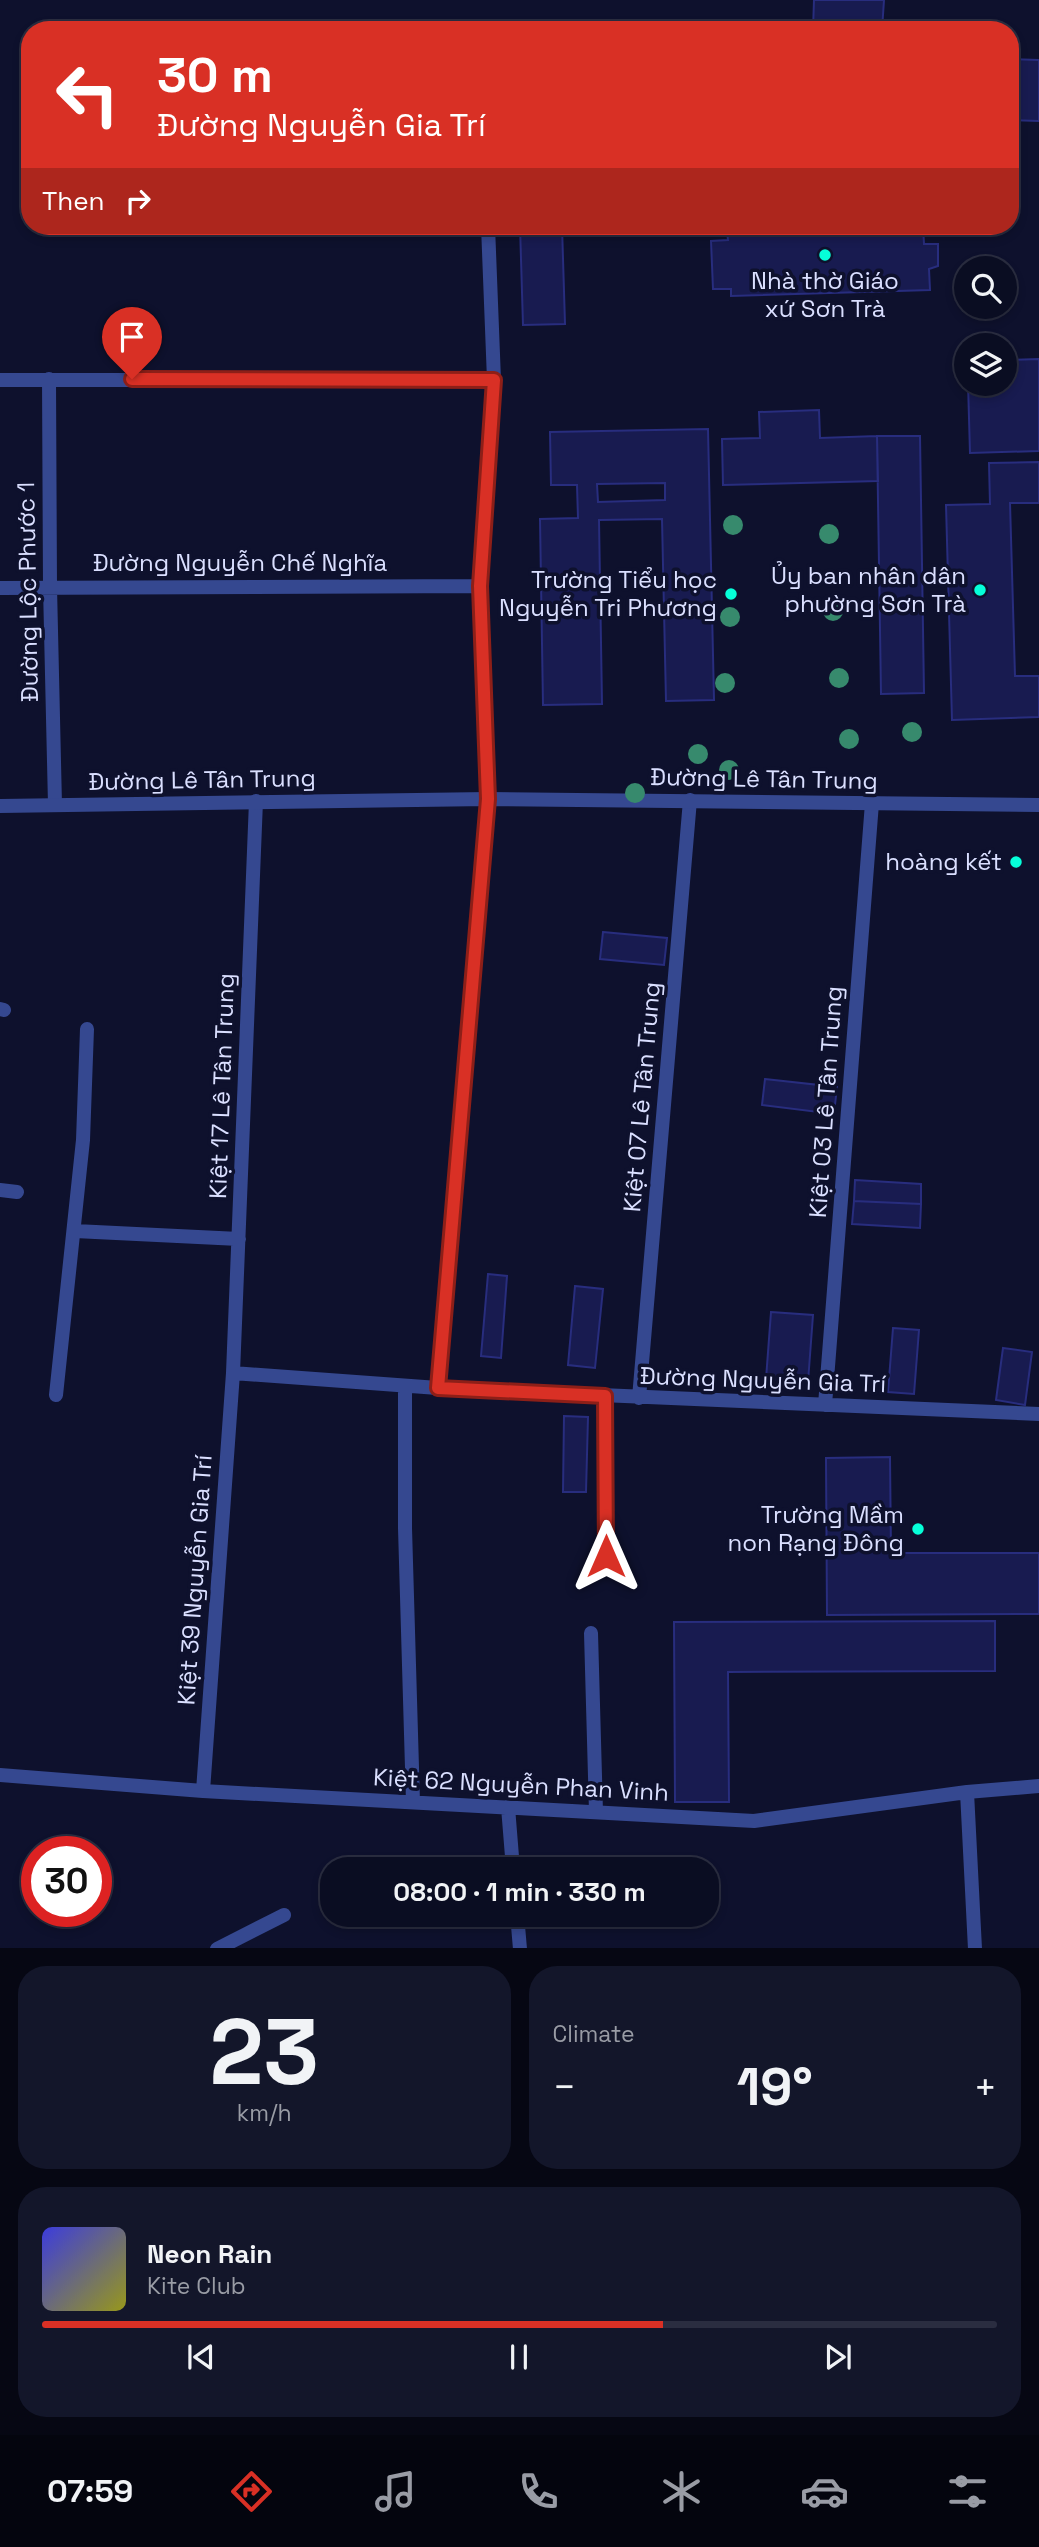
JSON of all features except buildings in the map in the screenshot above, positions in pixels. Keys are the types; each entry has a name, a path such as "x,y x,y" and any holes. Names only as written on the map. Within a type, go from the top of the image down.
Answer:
{"street":[{"path":"438,1388 488,799 480,586 494,380 488,235"},
{"name":"Đường Lộc Phước 1","path":"49,379 55,805"},
{"path":"0,380 494,380"},
{"name":"Đường Nguyễn Chế Nghĩa","path":"0,588 480,586"},
{"name":"Đường Lê Tân Trung","path":"0,806 488,799 1039,805"},
{"name":"Kiệt 07 Lê Tân Trung","path":"639,1398 690,800"},
{"name":"Kiệt 17 Lê Tân Trung","path":"233,1373 256,801"},
{"name":"Kiệt 03 Lê Tân Trung","path":"825,1405 872,803"},
{"path":"56,1395 83,1140 88,1030"},
{"path":"0,1190 17,1192"},
{"path":"75,1231 239,1239"},
{"name":"Đường Nguyễn Gia Trí","path":"233,1373 438,1388 1039,1414"},
{"name":"Kiệt 39 Nguyễn Gia Trí","path":"203,1791 233,1373"},
{"path":"405,1386 405,1528 412,1802"},
{"path":"605,1396 606,1556"},
{"path":"591,1633 596,1812"},
{"name":"Kiệt 62 Nguyễn Phan Vinh","path":"0,1775 203,1791 754,1821 967,1792 1039,1786"},
{"path":"967,1792 975,1948"},
{"path":"508,1807 512,1857"},
{"path":"217,1948 284,1914"},
{"path":"518,1927 520,1948"}],"place":[{"name":"Nhà thờ Giáo xứ Sơn Trà","path":"825,255"},
{"name":"Ủy ban nhân dân phường Sơn Trà","path":"980,590"},
{"name":"Trường Tiểu học Nguyễn Tri Phương","path":"731,594"},
{"name":"hoàng kết","path":"1016,862"},
{"name":"Trường Mầm non Rạng Đông","path":"918,1529"}],"route":[{"path":"132,379 494,380 480,586 488,799 438,1388 605,1396 606,1556"}]}
